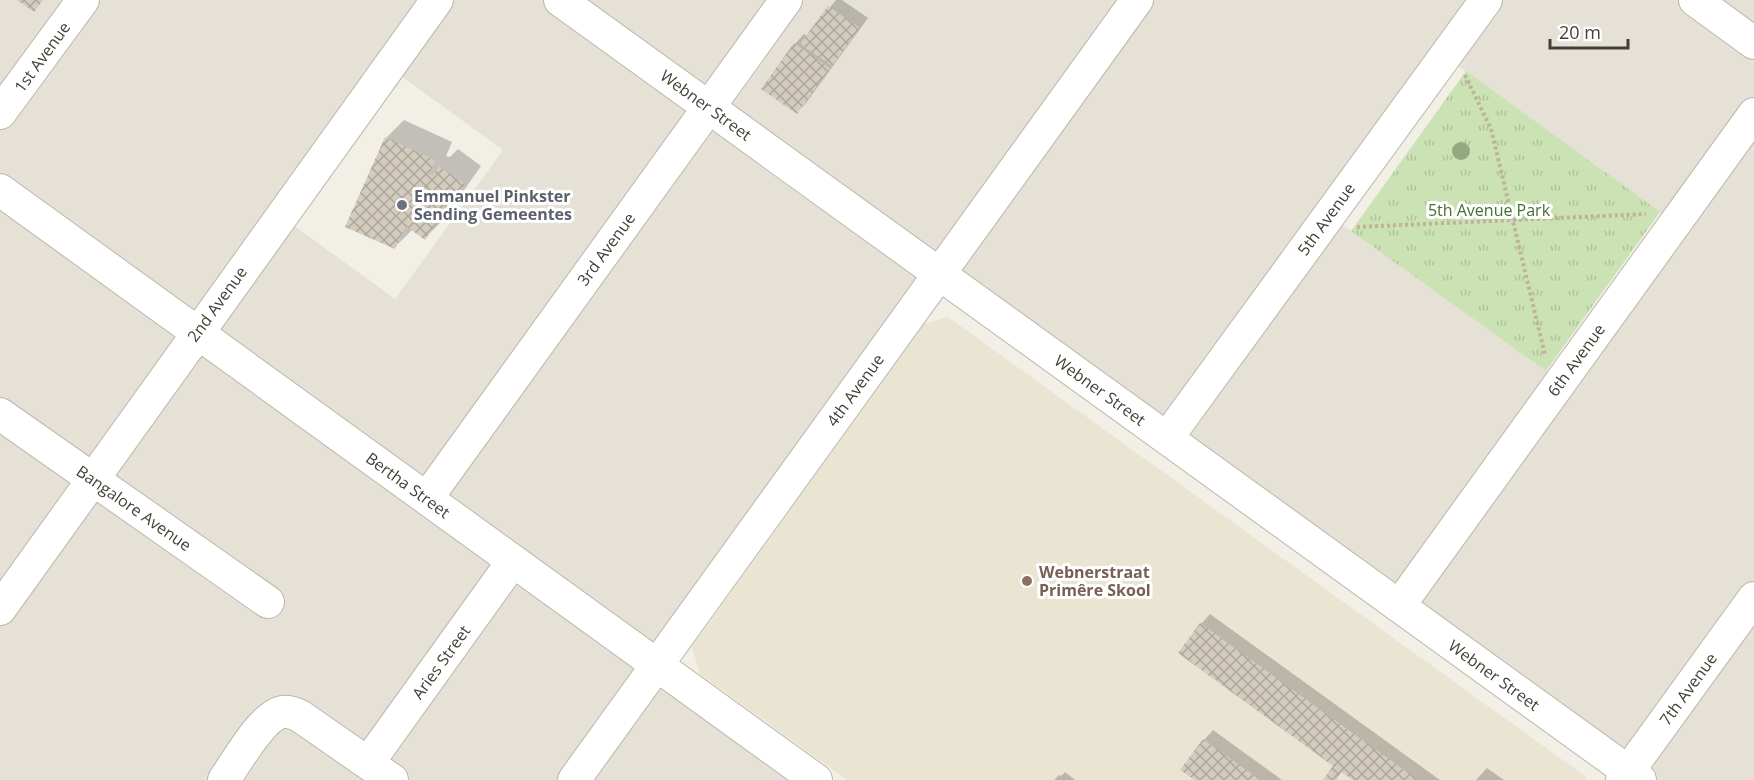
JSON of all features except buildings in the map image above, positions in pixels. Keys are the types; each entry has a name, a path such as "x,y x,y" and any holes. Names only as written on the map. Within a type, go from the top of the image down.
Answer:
{"street":[{"name":"1st Avenue","path":"0,113 83,0"},
{"name":"2nd Avenue","path":"0,609 437,0"},
{"name":"Webner Street","path":"560,0 1399,606 1630,777"},
{"name":"3rd Avenue","path":"426,498 786,0"},
{"name":"4th Avenue","path":"574,780 1137,0"},
{"name":"5th Avenue","path":"1167,438 1486,0"},
{"path":"1695,0 1754,43"},
{"name":"6th Avenue","path":"1399,606 1754,114"},
{"name":"Bertha Street","path":"0,190 658,666 802,776"},
{"name":"Bangalore Avenue","path":"0,414 267,602"},
{"name":"Aries Street","path":"380,772 513,561"},
{"name":"7th Avenue","path":"1630,777 1754,598"},
{"path":"224,780 260,729 280,712 300,716 380,772"}],"path":[{"path":"1462,69 1491,129 1546,356"},
{"path":"1349,227 1653,214"}],"shaded area":[{"path":"0,0 1754,0 1754,780 1624,780 938,272 656,665 815,780 0,780","holes":["1446,57 1676,224 1562,382 1330,216","390,68 503,150 395,299 282,217"]},
{"name":"Webnerstraat Primêre Skool","path":"948,317 1585,776 1586,780 847,780 700,674 692,647 924,324"}],"green space":[{"name":"5th Avenue Park","path":"1466,71 1660,212 1546,371 1351,231"}],"place":[{"name":"Emmanuel Pinkster Sending Gemeentes","path":"402,205"},
{"name":"Webnerstraat Primêre Skool","path":"1027,581"}]}
